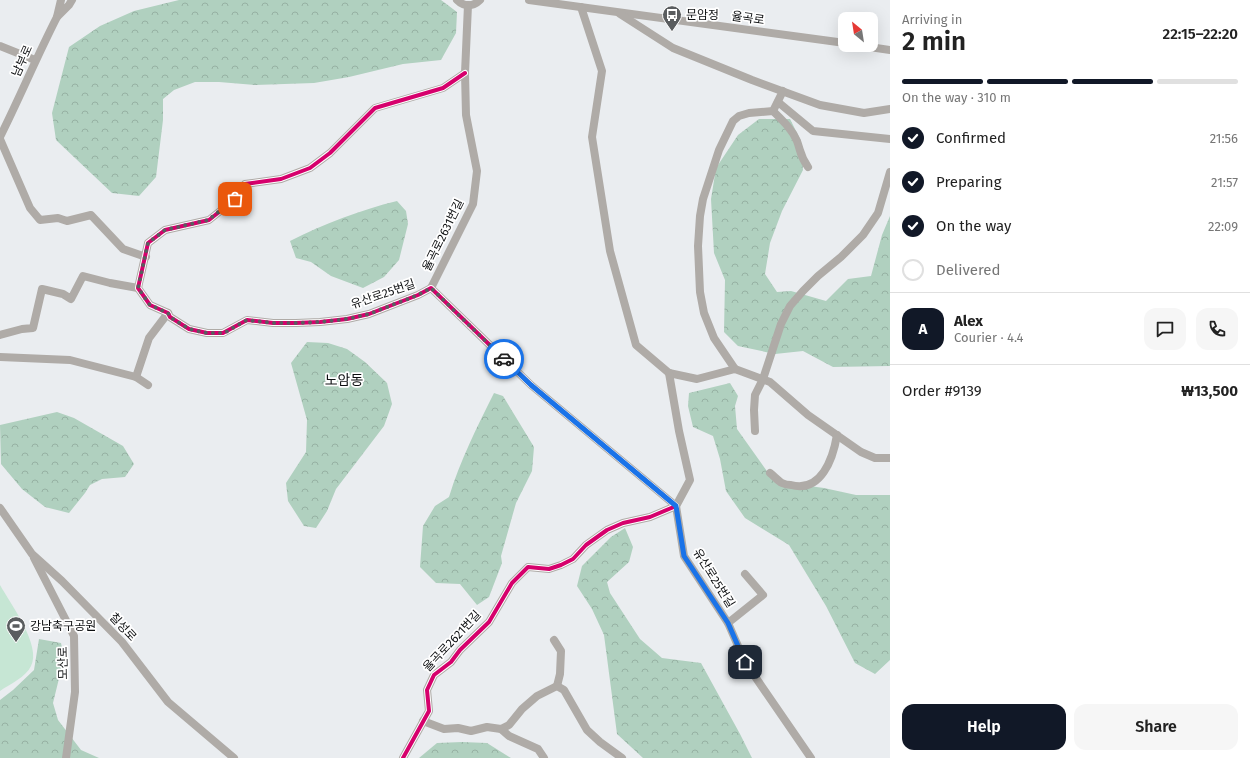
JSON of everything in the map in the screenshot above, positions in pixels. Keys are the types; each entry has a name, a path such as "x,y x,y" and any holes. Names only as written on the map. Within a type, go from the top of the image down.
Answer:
{"street":[{"path":"57,17 61,0"},
{"path":"57,17 72,0"},
{"path":"457,0 464,5 474,4 480,0"},
{"name":"율곡로","path":"529,0 838,43"},
{"name":"율곡로2631번길","path":"431,288 473,204 477,171 466,115 464,73 468,5"},
{"path":"581,7 602,71 592,137 610,251 636,345 669,373 697,379 735,369 770,382 808,415 862,452 875,458 890,458"},
{"path":"617,12 673,48 820,105 864,113 890,109"},
{"name":"남부로","path":"0,138 35,60 57,17"},
{"path":"0,46 35,60"},
{"path":"878,48 890,50"},
{"path":"138,288 148,243 165,230 208,220 235,199 245,184 280,179 311,168 330,153 375,108 443,88 464,73"},
{"path":"773,110 783,91"},
{"path":"778,102 813,131 890,139"},
{"path":"735,369 714,338 704,313 700,292 698,246 700,216 703,199 719,150 734,122 739,116 749,113 773,110"},
{"path":"773,110 792,132 797,141 801,156 808,168"},
{"path":"0,138 30,208 40,220 58,218 67,221 91,215 123,250 146,257"},
{"path":"755,431 755,395 763,379 781,324 790,306 808,286 863,235 878,213 890,172"},
{"path":"0,335 22,329 33,328 42,289 63,294 71,299 83,276 138,288 150,305 168,313 149,338 136,377"},
{"name":"유산로25번길","path":"168,313 170,317 189,329 207,333 224,333 247,320 273,323 347,319 369,314 418,295 431,288 531,385 676,506 684,556 728,623 745,662 811,758"},
{"path":"0,356 70,360 136,377 148,385"},
{"path":"669,373 679,431 690,480 676,506"},
{"path":"770,473 782,483 799,488 810,484 826,470 835,448 837,435"},
{"name":"율곡로2621번길","path":"403,758 429,711 427,690 434,675 451,662 460,650 489,622 512,583 528,567 548,569 561,565 573,559 586,545 607,530 623,523 650,517 676,506"},
{"name":"칠성로","path":"0,508 32,554 62,581 122,642 168,702 234,758"},
{"name":"모산로","path":"32,554 74,636 75,692 66,758"},
{"path":"728,623 763,596 745,574"},
{"path":"424,721 444,729 458,728 471,731 487,728 501,729 509,725 522,709 537,696 557,686 560,674 561,651 554,640"},
{"path":"557,686 564,690 587,730 600,742 622,758"},
{"path":"501,729 509,736 538,749 544,758"}],"green space":[{"path":"179,0 441,0 457,12 456,33 441,60 403,64 349,77 314,83 255,85 195,82 174,90 163,99 163,120 156,177 139,196 112,193 56,140 52,113 69,47 100,26 134,11"},
{"path":"759,119 790,119 801,141 803,170 782,211 770,243 765,274 777,292 791,291 826,301 848,279 871,276 882,235 890,216 890,366 833,367 803,351 775,354 738,346 724,332 725,280 714,253 711,199 716,168 738,135"},
{"path":"397,201 406,211 408,224 399,260 384,277 363,288 331,276 311,262 296,258 290,241 342,218"},
{"path":"307,342 328,343 347,349 365,362 387,383 392,404 384,426 336,489 327,511 316,528 304,526 288,501 286,483 306,452 307,420 291,363"},
{"path":"730,383 738,396 735,406 737,429 769,474 787,483 824,488 856,495 890,495 890,660 875,674 855,663 826,606 789,545 745,518 726,491 720,459 713,436 693,427 688,406 689,393"},
{"path":"494,393 503,396 534,447 532,471 516,503 501,556 502,563 489,597 477,605 460,584 436,583 420,567 423,526 435,506 449,497 475,431"},
{"path":"57,412 74,418 123,446 134,464 125,477 102,479 90,485 69,513 45,507 22,489 1,464 0,425"},
{"path":"625,528 633,547 629,562 607,582 610,593 640,639 662,658 701,663 752,758 643,758 617,734 604,635 592,609 577,586 582,566 611,537"},
{"name":"강남축구공원","path":"0,585 29,636 33,658 29,670 25,674 0,691"},
{"path":"39,639 61,643 64,658 53,703 58,720 81,750 99,758 0,758 0,700 34,670"},
{"path":"437,743 487,743 511,758 419,758"}],"cycle path":[{"path":"403,758 429,711 427,690 434,675 451,662 460,650 489,622 512,583 528,567 549,569 561,565 573,559 586,545 607,530 623,523 650,517 676,506 531,385 431,288 418,295 369,314 347,319 296,323 273,323 247,320 223,333 207,333 189,329 170,317 168,313 150,305 138,288 148,243 165,230 209,220 235,199 245,184 281,179 310,168 330,153 375,108 443,88 465,73"}],"way so far":[{"path":"235,199 208,220 165,230 148,243 138,288 150,305 168,313 170,317 189,329 207,333 224,333 247,320 273,323 296,323 347,319 369,314 418,295 431,288 504,359"}],"place":[{"name":"문암정","path":"672,32"},
{"name":"강남축구공원","path":"16,643"}],"district":[{"name":"노암동","path":"344,380"}],"route":[{"path":"504,359 531,385 676,506 684,556 728,623 745,662"}]}
